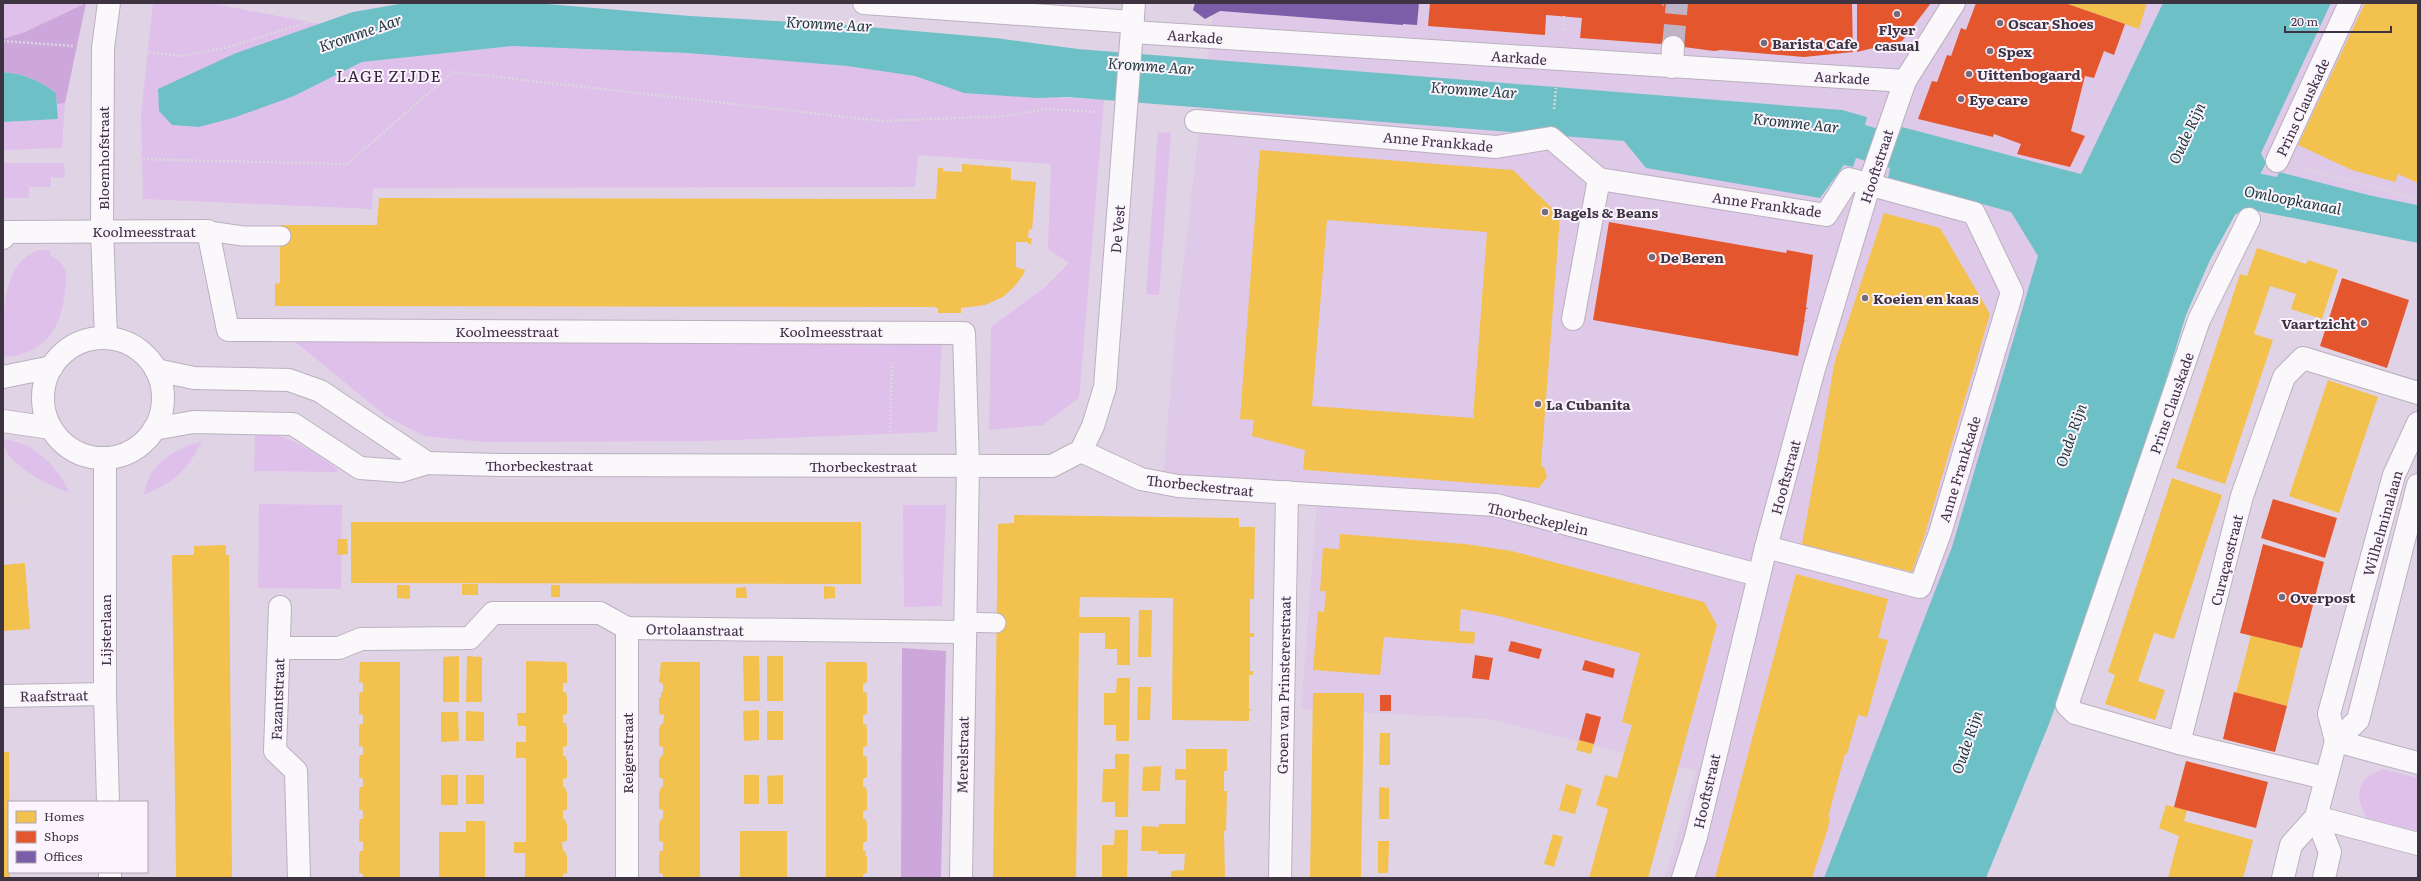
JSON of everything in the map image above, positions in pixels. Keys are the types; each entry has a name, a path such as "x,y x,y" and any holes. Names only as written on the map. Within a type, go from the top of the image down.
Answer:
{"street":[{"name":"Bloemhofstraat","path":"106,338 102,230 104,48 109,3"},
{"name":"Aarkade","path":"864,3 1133,19 1673,57 1905,81"},
{"name":"Hooftstraat","path":"1683,878 1696,837 1758,575 1814,369 1871,180 1905,81 1954,3"},
{"name":"Prins Clauskade","path":"2276,161 2350,3"},
{"name":"De Vest","path":"1081,451 1093,426 1105,386 1133,19"},
{"name":"Anne Frankkade","path":"1196,121 1496,147 1551,138 1599,179 1826,215 1849,179 1871,180 1974,213 2012,292 1940,533 1920,587 1766,547"},
{"path":"1573,319 1599,179"},
{"name":"Prins Clauskade","path":"2179,744 2075,713 2067,705 2200,320 2246,225"},
{"name":"Koolmeesstraat","path":"3,234 102,230 208,231 228,330 964,333 968,466"},
{"path":"106,338 121,341 135,347 147,358 156,370 161,384 163,400 160,415 154,429 138,447 116,457 105,458 88,456 74,450 61,441 51,428 43,404 46,378 62,354 75,345 90,339 106,338"},
{"name":"Curaçaostraat","path":"2179,744 2242,496 2284,377 2303,358 2418,393"},
{"path":"3,377 52,367"},
{"path":"156,370 194,378 289,380 320,391 427,463"},
{"path":"3,421 51,428"},
{"name":"Thorbeckestraat","path":"154,429 193,422 293,424 360,468 401,471 427,463 499,466 1052,466 1081,451 1141,479 1178,486 1288,492"},
{"name":"Wilhelminalaan","path":"2336,741 2329,714 2394,475 2418,423"},
{"name":"Lijsterlaan","path":"105,458 105,694 108,801"},
{"path":"964,627 968,466"},
{"name":"Wilhelminalaan","path":"2283,878 2291,846 2316,817 2325,778 2336,741 2358,720 2418,485"},
{"name":"Thorbeckeplein","path":"1288,492 1496,505 1758,575"},
{"name":"Groen van Prinstererstraat","path":"1280,878 1288,492"},
{"name":"Fazantstraat","path":"280,607 275,751 296,771 299,878"},
{"name":"Ortolaanstraat","path":"463,638 470,638 493,612 600,612 627,628 763,630 964,627"},
{"name":"Merelstraat","path":"961,878 964,627"},
{"name":"Reigerstraat","path":"627,628 627,878"},
{"path":"279,648 339,648 362,639 463,638"},
{"name":"Raafstraat","path":"3,696 105,694"},
{"path":"2336,741 2418,763"},
{"path":"2179,744 2325,778"},
{"path":"2316,817 2418,844"},
{"path":"2316,817 2330,852 2324,878"}],"lane":[{"path":"208,231 242,236 281,236"},
{"path":"964,627 996,623"}],"path":[{"path":"3,41 104,48 182,56 228,47 358,7 365,3"},
{"path":"3,157 347,164 453,72 882,121 1008,116 1047,109 1126,114 1196,121"},
{"path":"2276,161 2418,199"},
{"path":"2246,225 2272,232 2418,258"},
{"path":"3,461 17,474 38,489 58,500 82,508 105,510"},
{"path":"199,466 217,480 326,478"},
{"path":"2150,466 2242,496"},
{"path":"245,480 242,606 280,607"},
{"path":"3,503 25,501 38,489"},
{"path":"25,501 33,514 45,695 46,801"},
{"path":"1132,878 1134,604"},
{"path":"763,630 763,826"},
{"path":"460,826 463,638"},
{"path":"1133,730 1282,732"}],"shaded area":[{"path":"3,3 86,3 25,32 3,39"},
{"path":"86,3 65,103 57,104 56,93 37,81 18,74 3,72 3,39 25,32"},
{"path":"153,3 209,3 320,24 236,53 159,111 172,125 199,127 294,96 362,62 512,46 687,53 847,66 915,76 964,93 1104,100 1079,398 1043,425 989,430 991,327 1044,288 1069,263 1048,249 1051,164 918,155 915,187 373,188 372,209 143,199 141,115"},
{"path":"1214,3 2418,3 2418,216 2097,154 1859,878 1665,878 1696,771 1488,719 1301,709 1317,502 1162,492 1174,343"},
{"path":"65,103 62,148 3,150 3,122 58,119 57,104"},
{"path":"1158,132 1171,133 1159,295 1146,294"},
{"path":"3,163 64,163 65,178 51,177 51,187 29,187 29,198 3,198"},
{"path":"39,250 50,250 50,255 61,263 65,270 65,291 59,317 48,338 40,346 17,355 3,357 4,310 10,280 17,267 26,257"},
{"path":"293,340 942,343 937,432 706,441 484,442 424,436 386,416"},
{"path":"255,432 269,434 300,444 338,469 337,472 254,471"},
{"path":"3,440 14,441 24,445 43,457 58,473 69,492 50,485 28,473 10,457 5,449"},
{"path":"202,441 191,460 179,474 164,485 144,495 146,484 151,474 164,459 182,449"},
{"path":"259,504 342,505 341,589 258,588"},
{"path":"903,505 946,505 942,606 904,607"},
{"path":"902,648 946,651 941,878 901,878"},
{"path":"2382,769 2418,778 2418,831 2367,818 2362,809 2359,794 2360,789 2365,779"}],"water":[{"path":"405,3 535,3 690,16 846,25 995,38 1078,49 1842,110 1867,117 1865,125 1899,135 1902,127 2081,174 2163,3 2331,3 2261,153 2266,163 2242,210 2235,215 2210,260 2186,315 2124,517 2049,724 1986,878 1824,878 1952,547 2038,256 2011,212 1888,178 1890,168 1856,158 1853,167 1844,165 1820,198 1646,168 1624,141 1067,97 1037,98 964,93 915,76 847,66 687,53 512,46 362,62 294,96 233,118 199,127 172,125 159,111 158,89 236,53 353,12"},
{"path":"3,72 31,78 56,93 58,119 3,122"},
{"path":"2279,172 2418,208 2418,241 2262,212"}],"building: Homes":[{"path":"2065,3 2147,3 2139,29"},
{"path":"2365,3 2418,3 2418,183 2398,174 2395,182 2352,170 2298,145"},
{"path":"1260,150 1513,170 1560,216 1541,465 1545,469 1547,477 1539,488 1306,470 1303,469 1305,450 1252,436 1254,420 1240,419","holes":["1327,220 1487,232 1473,418 1312,406"]},
{"path":"962,164 1011,168 1011,180 1036,182 1032,230 1029,229 1028,238 1032,238 1031,244 1028,244 1028,242 1016,242 1016,267 1025,270 1023,275 1014,287 1003,297 985,305 961,308 961,313 938,313 938,308 934,307 275,306 275,284 280,283 280,225 377,225 379,198 936,199 938,168 943,168 943,171 962,172"},
{"path":"1884,213 1940,228 1990,314 1925,534 1912,572 1802,544 1835,361"},
{"path":"2257,248 2306,264 2308,260 2338,270 2322,319 2291,309 2296,294 2270,286 2254,334 2273,340 2225,484 2176,468 2240,274 2247,276"},
{"path":"2328,380 2378,397 2339,513 2289,496"},
{"path":"2172,478 2222,495 2174,639 2154,633 2138,681 2165,690 2155,720 2105,704 2115,675 2108,672"},
{"path":"1014,515 1239,518 1239,527 1255,527 1254,599 1250,599 1250,633 1254,633 1254,637 1250,637 1250,671 1253,671 1253,675 1249,675 1249,709 1253,709 1249,711 1249,721 1172,720 1173,598 1080,597 1079,617 1130,617 1130,665 1117,665 1117,649 1105,649 1105,633 1079,633 1076,878 993,878 998,524 1014,523"},
{"path":"351,522 861,522 861,584 351,583"},
{"path":"1340,534 1465,544 1512,551 1704,602 1717,625 1648,878 1589,878 1608,809 1596,805 1605,775 1617,778 1632,725 1622,722 1640,653 1495,615 1461,609 1459,631 1475,632 1474,644 1384,637 1380,675 1313,670 1318,611 1324,612 1326,591 1320,591 1323,548 1339,549"},
{"path":"337,539 347,539 348,554 337,555"},
{"path":"226,545 226,555 229,555 232,878 176,878 172,555 194,555 194,546"},
{"path":"25,563 30,629 3,631 3,565"},
{"path":"1796,574 1888,599 1878,638 1888,640 1867,717 1858,715 1847,754 1845,754 1828,817 1830,817 1828,828 1812,878 1715,878"},
{"path":"462,584 478,584 478,595 462,595"},
{"path":"397,585 410,585 410,599 397,598"},
{"path":"551,585 560,585 560,597 551,597"},
{"path":"824,586 835,587 835,598 824,599"},
{"path":"746,587 747,598 736,598 736,588"},
{"path":"1139,610 1152,610 1151,657 1138,657"},
{"path":"2251,635 2301,648 2287,706 2236,693"},
{"path":"459,656 459,702 443,702 443,657"},
{"path":"467,656 482,657 482,702 466,702"},
{"path":"743,656 759,656 760,701 744,701"},
{"path":"767,656 783,656 783,701 767,701"},
{"path":"526,661 566,662 567,666 567,683 563,683 563,692 566,692 567,697 567,714 563,715 563,723 566,723 567,746 563,747 563,756 565,756 567,761 567,778 563,779 563,787 565,787 567,793 567,809 563,811 563,819 565,819 567,825 567,841 562,842 563,851 565,851 567,857 567,873 563,874 563,878 525,878 525,853 514,853 514,842 526,842 526,758 516,758 516,742 526,742 526,726 518,726 517,713 526,713"},
{"path":"360,662 400,662 400,878 363,878 363,874 359,873 359,856 360,851 363,851 363,842 359,841 360,819 363,819 363,811 359,809 360,787 363,787 363,779 359,777 360,755 363,755 363,747 359,746 359,729 360,724 363,724 363,715 359,714 359,697 360,692 363,692 363,683 359,682"},
{"path":"661,662 700,662 700,878 663,878 663,874 659,873 659,856 660,851 663,851 663,842 659,841 659,824 661,819 663,819 663,810 659,809 659,793 661,787 663,787 663,779 659,777 659,761 663,755 663,747 659,746 659,729 661,724 663,724 664,715 659,714 659,697 661,698 661,692 663,692 663,684 659,682"},
{"path":"826,662 866,662 867,666 867,682 863,684 863,692 866,692 867,697 867,714 863,715 863,724 866,724 867,746 863,747 863,756 866,756 867,761 867,777 863,779 863,787 866,787 867,810 863,811 863,819 866,819 867,841 863,843 863,851 866,851 865,856 867,856 867,873 863,874 863,878 826,878"},
{"path":"1117,678 1130,678 1129,741 1116,741 1116,725 1104,725 1104,693 1116,693"},
{"path":"1138,687 1151,687 1150,720 1137,720"},
{"path":"1313,693 1364,693 1361,878 1310,878"},
{"path":"759,710 759,740 744,741 743,711"},
{"path":"466,711 484,712 484,741 466,741"},
{"path":"767,711 783,711 783,740 767,740"},
{"path":"441,712 458,712 459,741 441,742"},
{"path":"1380,733 1390,733 1390,765 1379,765"},
{"path":"1579,740 1594,744 1591,754 1576,750"},
{"path":"1186,749 1227,749 1227,771 1224,771 1224,791 1227,791 1226,831 1224,831 1225,878 1171,878 1171,871 1184,870 1185,854 1158,854 1158,851 1141,851 1142,826 1159,827 1159,824 1185,824 1186,780 1175,780 1175,769 1186,769"},
{"path":"3,752 9,752 8,873 10,873 10,878 3,878"},
{"path":"1115,754 1129,754 1128,817 1115,817 1115,802 1102,802 1103,769 1115,769"},
{"path":"1161,766 1160,791 1142,791 1143,767"},
{"path":"441,775 458,775 458,805 441,805"},
{"path":"466,775 484,775 484,804 466,804"},
{"path":"744,775 759,775 759,804 744,804"},
{"path":"783,775 783,804 768,804 767,776"},
{"path":"1566,784 1582,789 1575,814 1559,810"},
{"path":"1379,787 1389,788 1389,819 1379,819"},
{"path":"2166,805 2187,810 2184,821 2253,840 2243,878 2168,878 2179,836 2159,828"},
{"path":"466,821 485,821 485,878 439,878 439,832 466,832"},
{"path":"1115,830 1128,830 1127,878 1102,878 1102,845 1114,845"},
{"path":"740,831 787,831 787,878 740,878"},
{"path":"1553,834 1563,837 1554,867 1544,864"},
{"path":"1378,841 1389,841 1388,873 1378,873"}],"building: Shops":[{"path":"1430,3 1662,3 1663,7 1664,3 1852,3 1853,52 1804,57 1721,50 1714,51 1661,44 1580,38 1582,18 1546,15 1545,35 1428,26"},
{"path":"1857,3 1931,3 1902,41 1857,52"},
{"path":"1976,3 2065,3 2125,24 2114,55 2104,51 2094,78 2085,76 2071,131 2085,136 2070,167 2017,154 2021,144 1994,134 1993,137 1918,119 1932,81 1937,82 1947,55 1951,56 1961,28 1966,30"},
{"path":"1609,222 1786,253 1787,250 1813,255 1806,307 1808,309 1806,309 1804,321 1806,320 1804,322 1798,356 1593,320"},
{"name":"Vaartzicht","path":"2342,278 2409,300 2387,368 2320,346"},
{"path":"2273,499 2337,518 2325,558 2261,538"},
{"name":"Overpost","path":"2263,544 2324,562 2302,648 2240,633"},
{"path":"1511,641 1542,649 1539,659 1508,651"},
{"path":"1475,655 1493,658 1489,680 1472,678"},
{"path":"1585,660 1615,669 1613,678 1582,670"},
{"path":"2234,692 2287,706 2275,752 2223,739"},
{"path":"1380,695 1391,695 1391,711 1380,711"},
{"path":"1586,713 1601,717 1594,744 1579,740"},
{"path":"2186,761 2268,782 2256,828 2174,807"}],"building: Offices":[{"path":"1195,3 1419,3 1417,25 1403,25 1220,11 1205,19 1193,10"}],"waterway":[{"name":"Omloopkanaal","path":"2202,181 2418,224"}],"tunnel":[{"path":"1673,47 1677,3"}],"place":[{"name":"Flyer casual","path":"1897,14"},
{"name":"Oscar Shoes","path":"2000,23"},
{"name":"Barista Cafe","path":"1764,43"},
{"name":"Spex","path":"1990,51"},
{"name":"Uittenbogaard","path":"1969,74"},
{"name":"Eye care","path":"1961,99"},
{"name":"Bagels & Beans","path":"1545,212"},
{"name":"De Beren","path":"1652,257"},
{"name":"Koeien en kaas","path":"1865,298"},
{"name":"Vaartzicht","path":"2364,323"},
{"name":"La Cubanita","path":"1538,404"},
{"name":"Overpost","path":"2282,597"}],"district":[{"name":"LAGE ZIJDE","path":"389,75"}],"water label":[{"name":"Kromme Aar","path":"829,23"},
{"name":"Kromme Aar","path":"360,32"},
{"name":"Kromme Aar","path":"1151,65"},
{"name":"Kromme Aar","path":"1474,89"},
{"name":"Kromme Aar","path":"1796,122"},
{"name":"Oude Rijn","path":"2186,133"},
{"name":"Oude Rijn","path":"2070,435"},
{"name":"Oude Rijn","path":"1966,742"}]}
